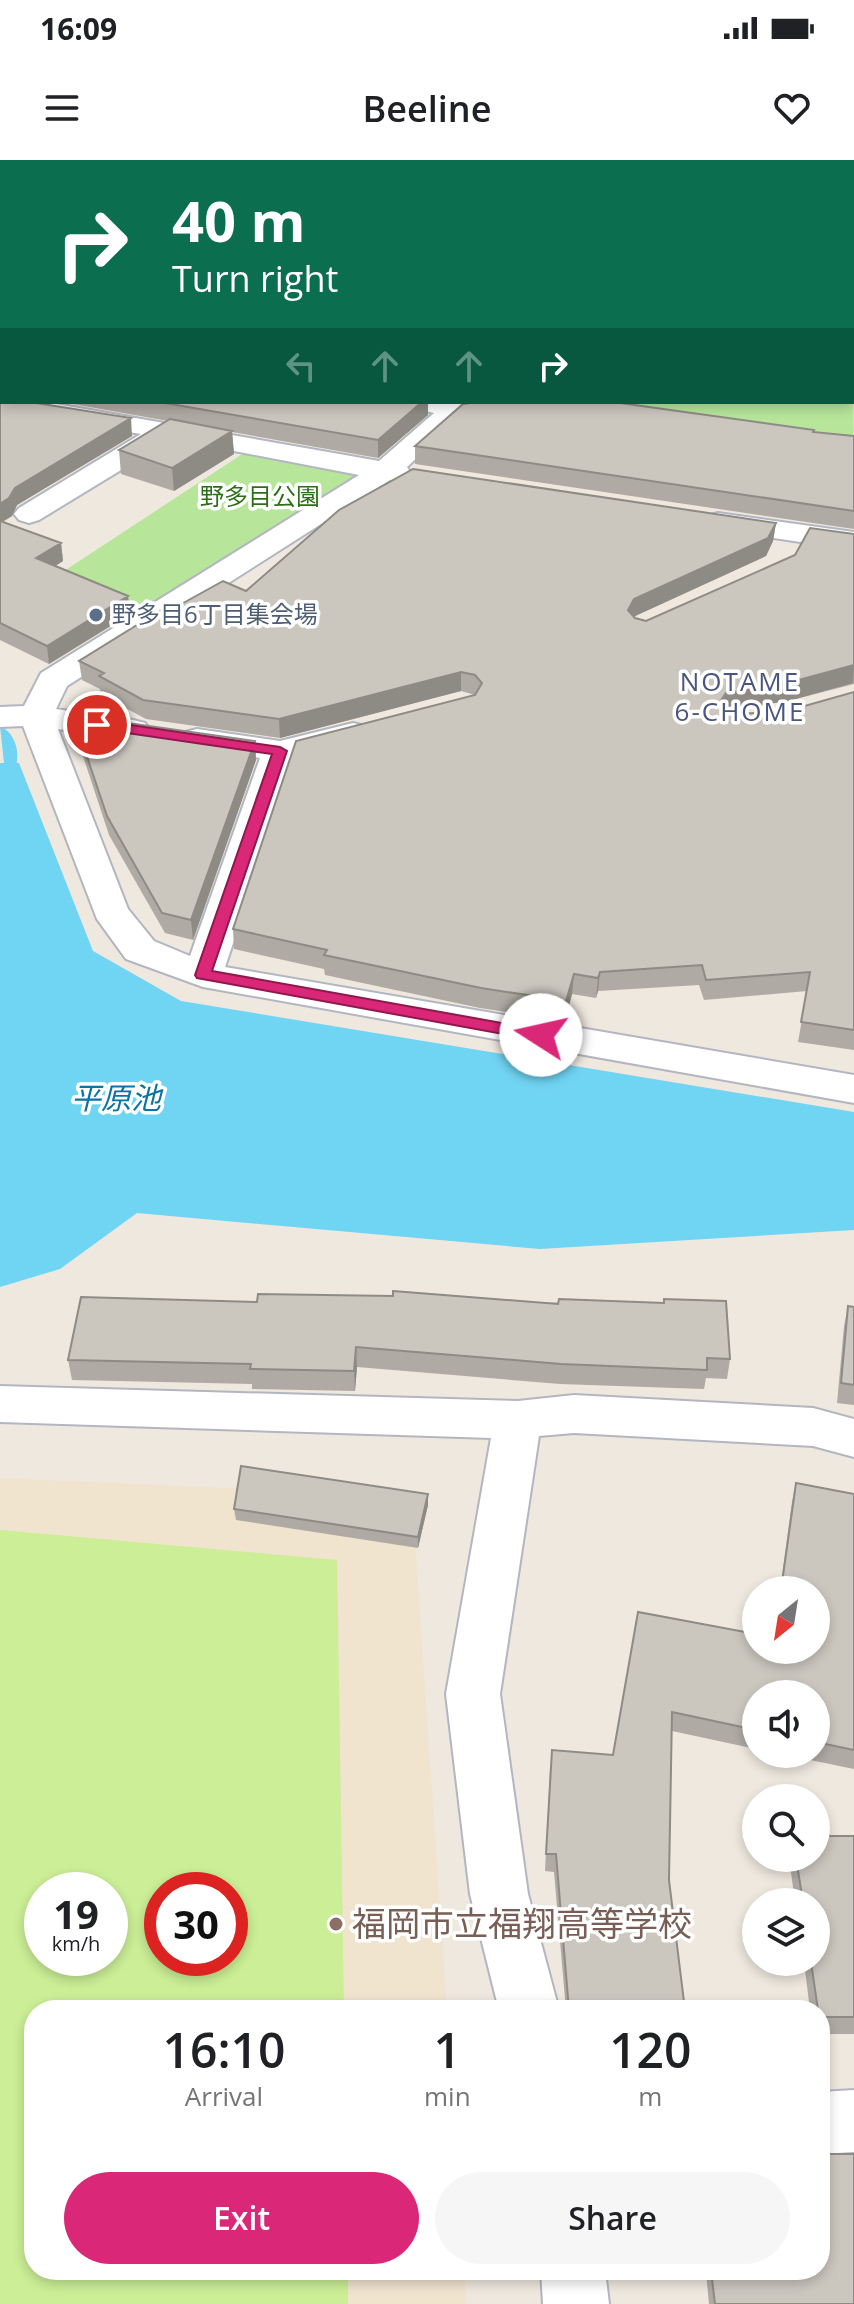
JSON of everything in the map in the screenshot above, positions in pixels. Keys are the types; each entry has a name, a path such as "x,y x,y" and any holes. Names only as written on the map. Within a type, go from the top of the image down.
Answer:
{"street":[{"path":"6,404 430,478"},
{"path":"18,716 53,680 385,471 468,409 435,404"},
{"path":"29,514 168,430"},
{"path":"689,518 854,541"},
{"path":"780,564 796,534"},
{"path":"18,716 280,751 386,724"},
{"path":"18,716 110,911 140,950 203,975 854,1089"},
{"path":"203,975 280,751"},
{"path":"0,1404 518,1420 574,1414 813,1427 854,1438"},
{"path":"518,1420 473,1694 499,1894 526,2000"},
{"path":"830,2122 854,2121"},
{"path":"574,2280 576,2304"}],"shaded area":[{"name":"福岡市立福翔高等学校","path":"0,1478 412,1496 446,2000 24,2000 24,2280 465,2280 467,2304 0,2304"}],"green space":[{"path":"612,404 853,404 854,450"},
{"name":"野多目公園","path":"253,447 385,471 153,616 55,577"},
{"name":"福岡市立福翔高等学校","path":"0,1530 337,1560 344,2000 24,2000 24,2280 348,2280 348,2304 0,2304"}],"water":[{"name":"平原池","path":"0,763 19,763 93,951 181,1001 854,1112 854,1230 540,1249 137,1213 60,1269 0,1287"}],"building":[{"path":"0,404 43,404 131,418 15,488 9,498 0,504"},
{"path":"171,404 420,404 378,440"},
{"path":"463,404 627,404 814,430 854,436 854,511 415,446"},
{"path":"170,419 232,431 172,468 119,450"},
{"path":"413,469 776,523 768,538 634,599 628,610 635,618 646,621 795,555 810,528 854,534 854,665 795,681 726,693 720,702 726,711 743,714 794,709 854,692 854,1030 801,1022 810,972 706,980 702,965 600,972 598,978 574,974 566,1001 481,988 324,955 327,950 233,929 296,741 475,695 482,683 475,675 461,672 279,719 143,700 99,676 104,673 79,661 161,610 167,612 223,581 246,591 339,510"},
{"path":"0,521 61,543 36,558 128,596 47,646 0,623"},
{"path":"93,718 255,741 191,920 162,913 107,816 75,721"},
{"path":"393,1291 558,1304 559,1299 664,1303 664,1299 726,1301 730,1359 707,1358 707,1370 561,1364 356,1347 354,1371 250,1369 251,1364 68,1360 81,1297 257,1302 258,1294 393,1296"},
{"path":"848,1306 854,1307 854,1385 841,1383"},
{"path":"241,1466 428,1494 418,1537 234,1509"},
{"path":"796,1483 854,1494 854,1750 830,1745 830,1680 742,1680 742,1727 672,1712 669,1880 684,2000 568,2000 556,1854 546,1854 552,1750 613,1755 638,1612 742,1631 742,1664 830,1664 830,1576 783,1576"},
{"path":"830,1836 854,1836 854,2017 830,2017 830,2000 817,2000 813,1976 830,1976 830,1888 801,1888 798,1872 830,1872"},
{"path":"830,2154 854,2154 854,2304 715,2304 712,2280 830,2280"}],"waterway":[{"path":"0,730 9,742 11,763"}],"place":[{"name":"野多目6丁目集会場","path":"96,615"},
{"name":"福岡市立福翔高等学校","path":"336,1924"}],"district":[{"name":"NOTAME 6-CHOME","path":"740,697"}],"route":[{"path":"97,725 280,751 203,975 541,1035"}]}
